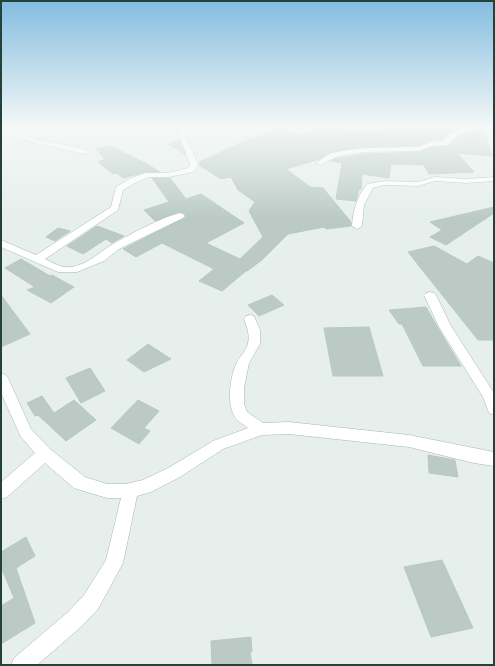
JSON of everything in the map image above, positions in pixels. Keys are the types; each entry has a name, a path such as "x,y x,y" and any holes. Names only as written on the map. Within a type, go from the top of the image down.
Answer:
{"street":[{"path":"38,259 115,208 119,189 134,180 148,175 168,175 190,170 194,164 191,157"},
{"path":"320,164 331,157"},
{"path":"357,226 358,207 370,186 384,183 418,184 435,179 466,181 494,179"},
{"path":"1,244 62,270 77,269 100,259 116,247 180,216"},
{"path":"430,295 445,326 489,396 494,409"},
{"path":"250,319 254,330 254,344 243,363 237,388 236,404 242,416 261,429"},
{"path":"1,378 26,433 45,454 80,483 107,490 131,490 145,487 175,472 218,445 261,429 289,428 409,441 474,456 494,459"},
{"path":"1,492 45,454"},
{"path":"21,665 75,619 91,602 114,563 124,511 131,490"}],"building":[{"path":"103,157 133,157 160,172 145,172 123,178 117,173 113,174 98,162 105,159"},
{"path":"210,157 323,157 286,169 310,187 323,188 351,222 351,226 326,229 324,227 288,234 262,260 222,291 199,281 214,269 162,243 136,257 123,249 186,217 184,213 180,212 155,221 144,210 169,202 152,178 170,178 186,199 201,194 244,223 206,243 240,259 263,237 249,211 255,202 238,190 231,177 221,179 199,165 201,164 199,162"},
{"path":"461,157 474,172 429,174 424,165 391,164 389,178 362,174 361,189 359,189 356,201 336,199 342,163 331,161 337,158"},
{"path":"494,207 494,213 446,245 430,237 442,230 430,222"},
{"path":"97,226 124,236 112,243 106,239 83,254 67,246"},
{"path":"58,228 70,231 55,241 46,237"},
{"path":"434,246 467,264 478,256 494,263 494,340 478,340 408,252"},
{"path":"21,259 50,276 52,275 74,287 51,303 27,290 35,287 5,268"},
{"path":"1,295 30,334 1,347"},
{"path":"272,295 284,305 259,316 248,305"},
{"path":"426,307 461,366 423,366 402,324 399,324 389,310"},
{"path":"369,327 383,376 333,376 324,328"},
{"path":"148,344 171,359 144,372 127,360"},
{"path":"90,368 105,391 81,403 66,378"},
{"path":"42,396 54,413 74,400 96,420 66,441 38,415 35,416 27,403"},
{"path":"138,400 159,411 144,428 150,431 139,444 111,428"},
{"path":"428,455 455,460 458,477 429,473"},
{"path":"26,537 35,556 16,568 35,623 1,644 1,606 14,598 1,567 1,552"},
{"path":"442,560 473,628 431,637 404,567"},
{"path":"251,637 252,652 250,652 252,665 212,665 211,641"}]}
